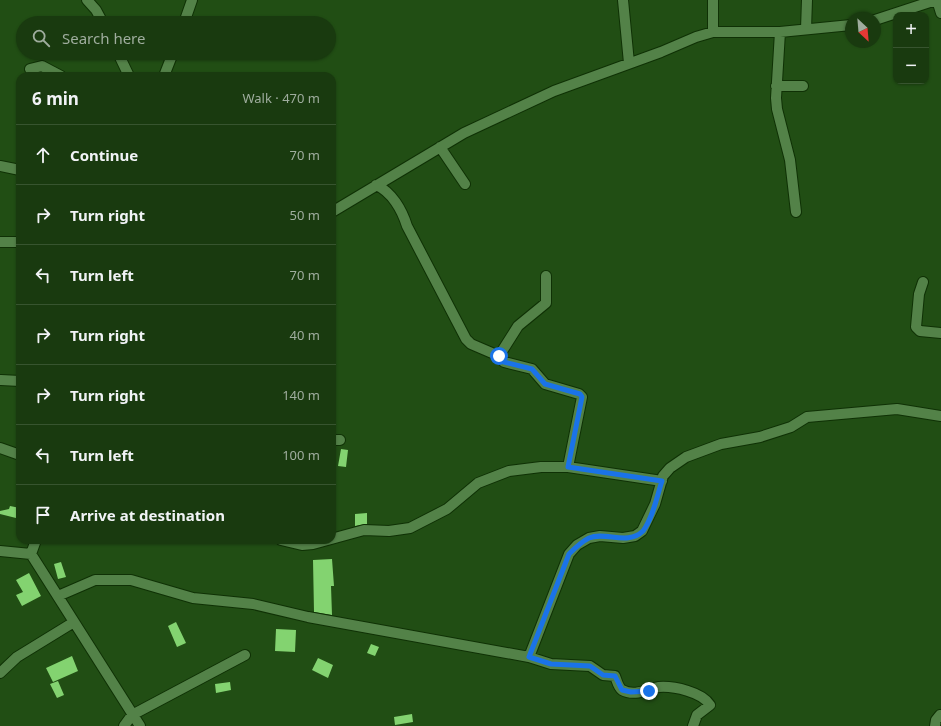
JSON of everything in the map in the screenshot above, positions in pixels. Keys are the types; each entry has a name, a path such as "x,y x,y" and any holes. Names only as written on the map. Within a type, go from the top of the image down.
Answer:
{"street":[{"path":"87,0 99,16"},
{"path":"186,16 192,0"},
{"path":"623,0 629,63"},
{"path":"713,0 713,32"},
{"path":"806,0 806,29"},
{"path":"881,17 913,4 936,0 941,13"},
{"path":"336,210 464,133 554,91 696,37 713,32 780,32 845,26"},
{"path":"780,32 776,86 777,109 790,160 796,212"},
{"path":"121,60 127,72"},
{"path":"165,72 170,60"},
{"path":"30,69 42,66 53,72"},
{"path":"776,86 803,86"},
{"path":"440,147 465,184"},
{"path":"0,166 16,169"},
{"path":"376,185 389,194 403,214 407,226 462,335 471,344 499,356 504,362 532,369 545,384 580,394 582,397 568,467"},
{"path":"0,242 16,242"},
{"path":"499,356 518,326 546,303 546,276"},
{"path":"923,282 919,294 917,330 941,333"},
{"path":"1,380 16,381"},
{"path":"529,657 569,554 577,545 589,538 600,536 623,538 635,536 642,531 655,504 662,481 670,468 686,456 721,444 760,437 791,427 807,417 897,408 941,416"},
{"path":"0,448 16,453"},
{"path":"336,538 364,530 400,530 440,513 474,486 498,474 509,471 541,467 568,467 662,481"},
{"path":"31,554 35,544"},
{"path":"298,544 313,544"},
{"path":"0,552 31,554"},
{"path":"31,554 140,726"},
{"path":"58,596 95,580 131,580 193,598 252,604 308,617 529,657 551,664 590,666 603,675 615,676 619,687 631,692 644,692 660,687 697,693 710,705 697,715 693,726"},
{"path":"0,673 17,657 74,622"},
{"path":"124,726 132,715 245,655"},
{"path":"935,726 936,720 940,715"}],"building":[{"path":"341,449 348,450 346,467 338,466"},
{"path":"10,506 16,507 16,518 0,514 0,511 9,509"},
{"path":"367,513 367,524 355,526 355,514"},
{"path":"332,559 334,586 331,586 332,615 314,612 313,560"},
{"path":"61,562 66,577 58,579 54,564"},
{"path":"29,573 41,596 22,606 16,595 23,592 16,580"},
{"path":"176,622 186,643 177,647 168,626"},
{"path":"276,629 296,630 295,652 275,651"},
{"path":"371,644 379,647 375,656 367,653"},
{"path":"72,656 78,671 53,682 46,668"},
{"path":"318,658 333,665 328,678 312,670"},
{"path":"58,681 64,695 57,698 50,684"},
{"path":"230,682 231,690 216,693 215,684"},
{"path":"412,714 413,722 395,725 394,717"}],"route":[{"path":"499,356 504,362 532,369 545,384 580,394 582,397 583,401 568,467 662,481 648,522 642,531 635,536 623,538 600,536 589,538 577,545 569,554 529,657 542,663 590,666 603,675 615,676 619,687 622,690 631,692 649,691"}]}
